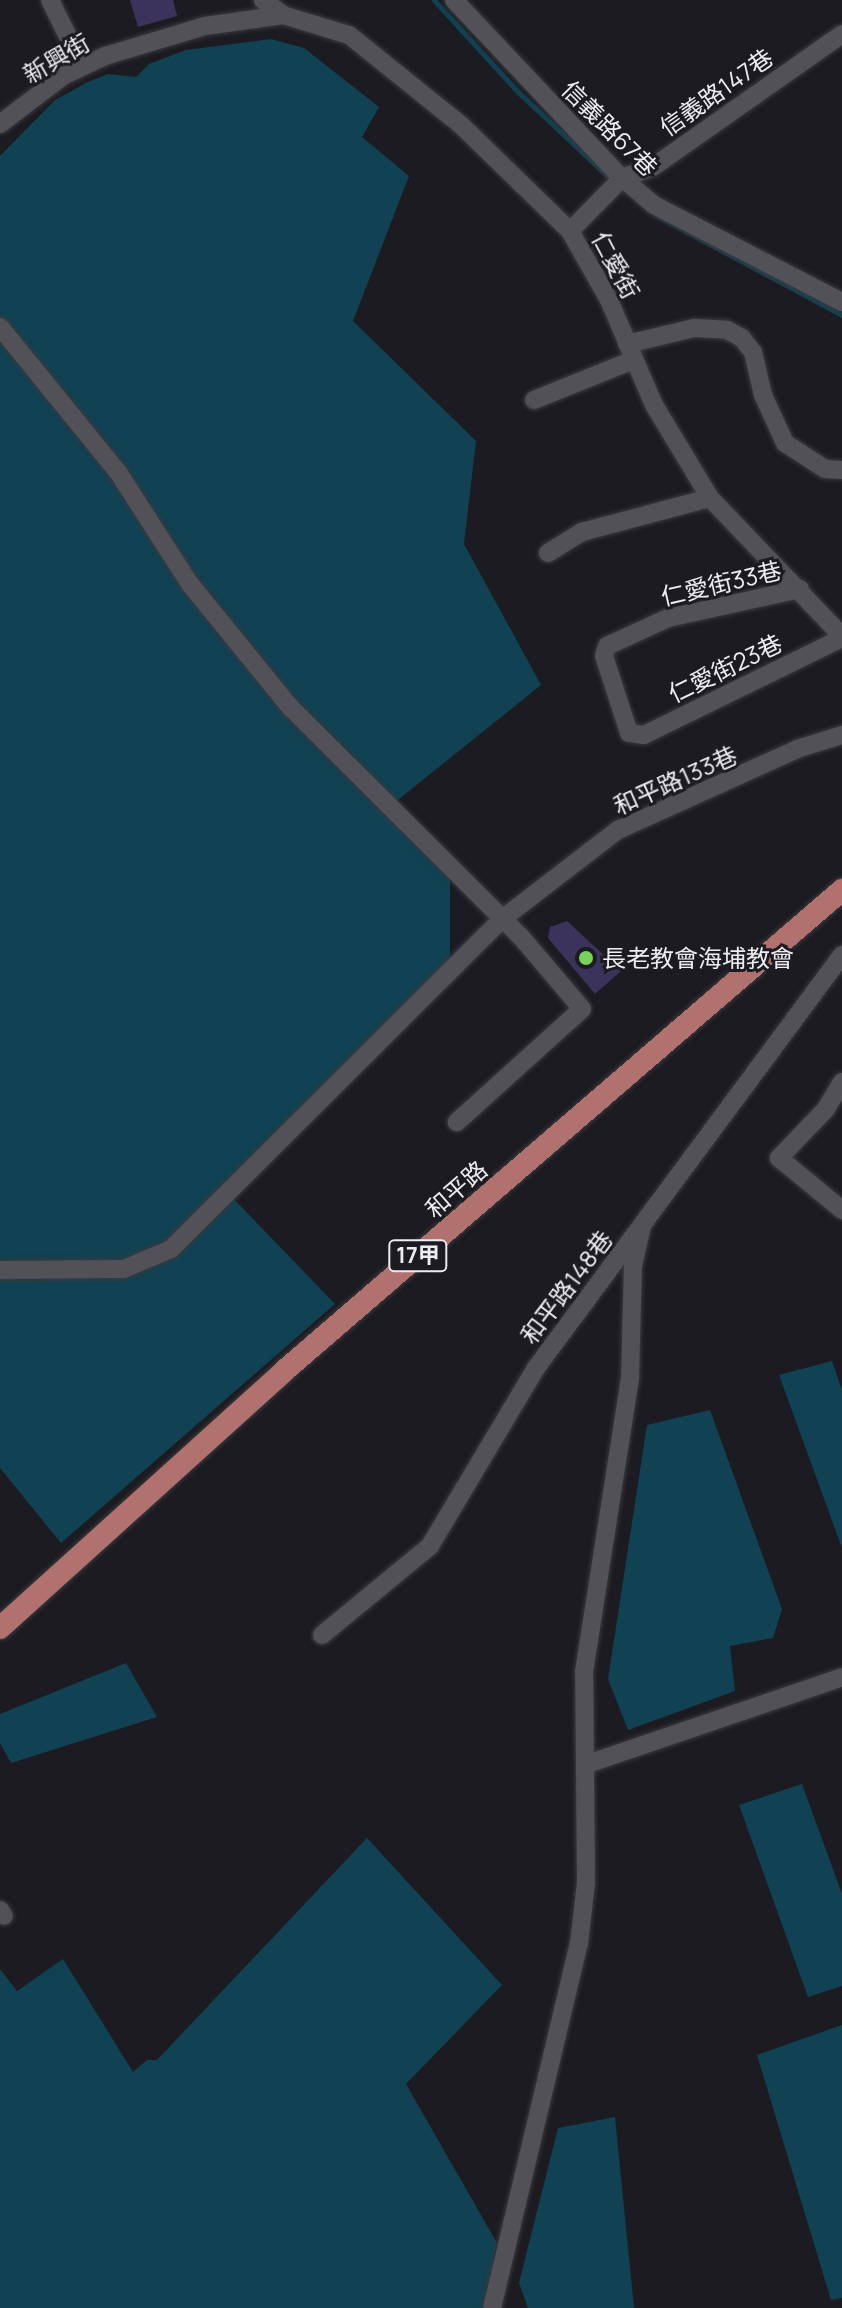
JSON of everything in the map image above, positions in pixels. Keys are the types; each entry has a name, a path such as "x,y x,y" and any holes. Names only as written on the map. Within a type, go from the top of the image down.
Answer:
{"main road":[{"name":"和平路","path":"0,1628 284,1371 842,890"}],"street":[{"path":"50,0 82,65"},
{"name":"仁愛街","path":"263,0 283,15 349,35 462,126 570,231 603,288 676,446 710,498 800,589 842,637"},
{"name":"信義路67巷","path":"454,0 613,186 842,302"},
{"name":"新興街","path":"0,124 82,65 205,26 283,15"},
{"name":"信義路147巷","path":"613,186 653,167 842,34"},
{"path":"570,231 613,186"},
{"path":"0,327 118,472 190,584 290,707 379,790 582,1009 457,1122"},
{"path":"534,400 630,352 694,328 727,330 742,338 753,352 763,395 785,443 801,458 842,470"},
{"path":"548,553 582,532 710,498"},
{"name":"仁愛街33巷","path":"629,733 604,656 607,646 668,618 800,589"},
{"name":"仁愛街23巷","path":"629,733 644,735 842,637"},
{"name":"和平路133巷","path":"0,1270 124,1269 171,1249 501,920 636,820 842,735"},
{"name":"和平路148巷","path":"322,1635 430,1546 438,1526 536,1368 842,955"},
{"path":"842,1082 826,1109 779,1158 842,1210"},
{"path":"492,2308 579,1944 586,1883 584,1672 630,1378 633,1266 642,1226"},
{"path":"587,1764 842,1677"}],"water":[{"path":"271,39 304,48 379,107 362,137 409,176 353,321 476,441 464,544 541,685 389,807 450,876 450,962 227,1192 335,1304 61,1543 0,1468 0,156 55,100 88,82 108,74 136,77 149,64 186,50"},
{"path":"832,1361 842,1390 842,1548 779,1375"},
{"path":"710,1410 782,1609 773,1638 730,1646 735,1691 628,1730 608,1679 647,1425"},
{"path":"126,1663 157,1717 11,1763 0,1743 0,1714"},
{"path":"802,1784 842,1894 842,1986 808,1997 739,1805"},
{"path":"367,1838 502,1985 406,2084 497,2243 483,2308 0,2308 0,1969 17,1991 63,1959 133,2072 147,2060 157,2060"},
{"path":"842,2025 842,2298 831,2300 757,2055"},
{"path":"615,2117 634,2308 528,2308 519,2283 558,2128"}],"building":[{"path":"130,0 173,0 177,16 138,27"},
{"name":"長老教會海埔教會","path":"567,921 621,971 595,994 548,938 550,927"}],"waterway":[{"path":"434,0 518,92 614,182"},
{"path":"656,215 842,315"}],"place":[{"name":"長老教會海埔教會","path":"586,958"}]}
